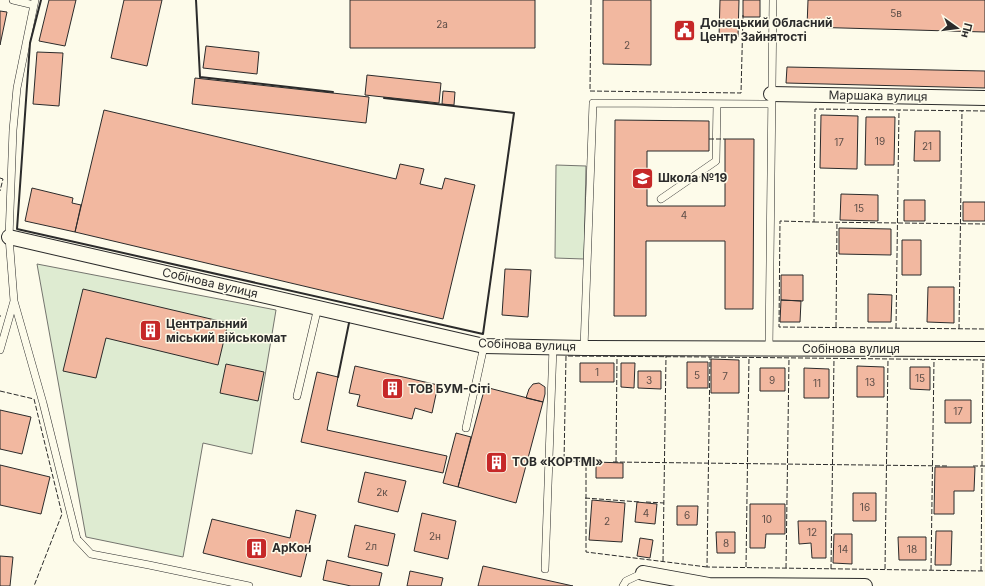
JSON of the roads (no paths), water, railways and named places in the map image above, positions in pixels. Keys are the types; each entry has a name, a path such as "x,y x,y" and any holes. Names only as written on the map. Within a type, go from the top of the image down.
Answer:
{"street":[{"name":"Маршака вулиця","path":"771,99 985,98"},
{"name":"Собінова вулиця","path":"9,237 484,346 584,348 985,349"},
{"path":"643,574 709,585 865,586"}],"lane":[{"path":"13,0 34,2 17,88 13,130 9,237 14,301 43,403 77,539 92,554 249,586"},
{"path":"769,349 773,0"},
{"path":"584,348 593,103 717,104 771,99"},
{"path":"661,199 716,161 717,104"},
{"path":"0,350 14,301"},
{"path":"297,396 318,308"},
{"path":"466,428 484,346"},
{"path":"545,569 553,347"},
{"path":"623,586 626,581 643,574"}],"place":[{"name":"Донецький Обласний Центр Зайнятості","path":"685,30"},
{"name":"Школа №19","path":"642,178"},
{"name":"Центральний міський військомат","path":"150,331"},
{"name":"ТОВ БУМ-Сіті","path":"393,389"},
{"name":"ТОВ «КОРТМІ»","path":"496,462"},
{"name":"АрКон","path":"256,548"}]}
